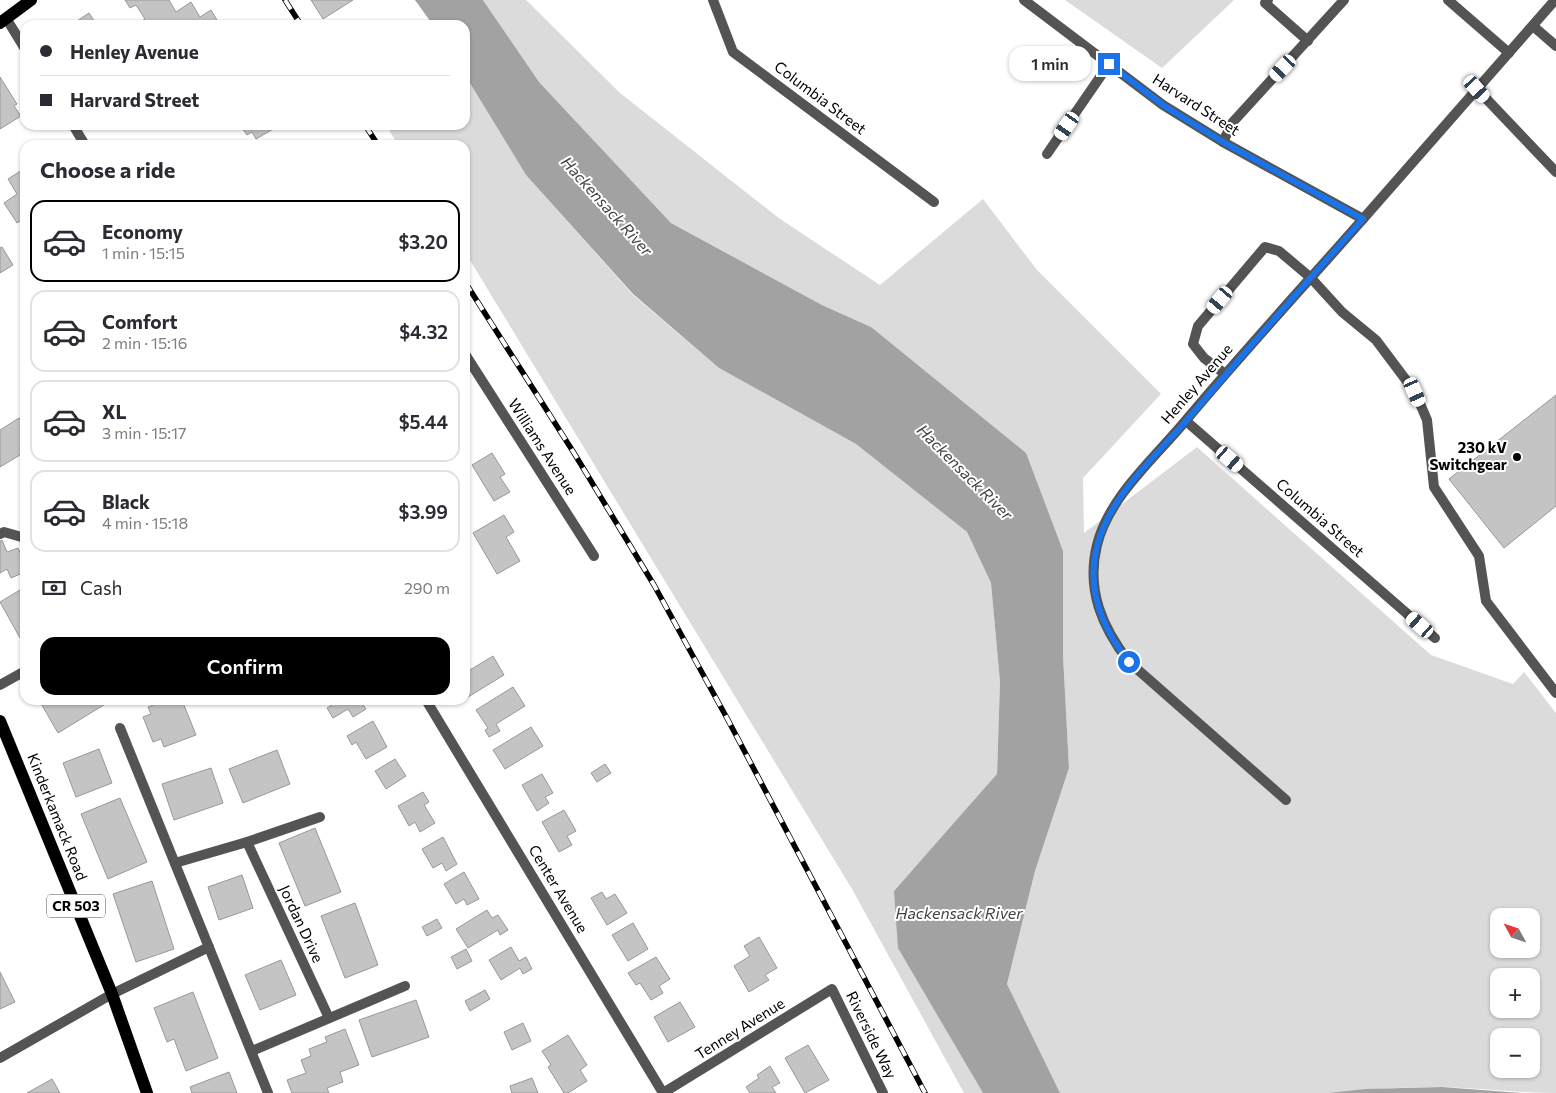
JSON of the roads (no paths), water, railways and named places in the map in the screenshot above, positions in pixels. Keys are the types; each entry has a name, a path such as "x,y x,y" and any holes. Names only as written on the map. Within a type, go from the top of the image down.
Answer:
{"main road":[{"path":"3,20 31,0"},
{"name":"Kinderkamack Road","path":"0,721 112,994 147,1093"}],"street":[{"name":"Columbia Street","path":"713,0 733,52 934,202"},
{"name":"Harvard Street","path":"1024,0 1163,105 1223,142 1363,219"},
{"path":"1268,0 1265,3 1308,41"},
{"path":"1223,142 1232,123 1344,0"},
{"path":"1448,0 1509,53"},
{"name":"Henley Avenue","path":"1286,800 1129,662 1114,643 1102,619 1094,587 1097,545 1105,522 1124,492 1225,374 1555,0"},
{"path":"3,20 20,42"},
{"path":"1533,26 1556,46"},
{"path":"1047,154 1109,64"},
{"path":"1477,89 1556,172"},
{"path":"1225,374 1204,358 1193,344 1198,326 1265,247 1279,251 1311,278 1342,312 1376,340 1415,392 1427,420 1434,486 1479,556 1486,601 1556,693"},
{"name":"Williams Avenue","path":"470,362 594,556"},
{"name":"Columbia Street","path":"1186,421 1434,638"},
{"path":"0,534 4,532 20,537"},
{"path":"0,684 20,674"},
{"name":"Center Avenue","path":"429,705 663,1093"},
{"path":"120,728 268,1093"},
{"path":"175,863 247,842 320,816"},
{"name":"Jordan Drive","path":"247,842 329,1018"},
{"path":"0,1058 112,994 209,947"},
{"path":"252,1051 405,986"},
{"name":"Tenney Avenue","path":"663,1093 677,1090 832,989"},
{"name":"Riverside Way","path":"832,989 883,1093"}],"water":[{"name":"Hackensack River","path":"415,0 483,0 539,82 671,223 822,305 871,327 1026,453 1063,551 1063,655 1069,768 1035,871 1007,984 1060,1093 983,1093 898,948 894,891 997,774 1000,682 991,583 967,532 856,444 719,368 633,294 526,175 470,83 470,20 429,20"},
{"path":"1442,1087 1522,1093 1327,1093 1366,1089"}],"railway":[{"path":"285,0 298,20"},
{"path":"368,130 375,140"},
{"path":"470,290 574,453 654,585 728,720 925,1093"}],"place":[{"name":"230 kV Switchgear","path":"1517,457"}]}
